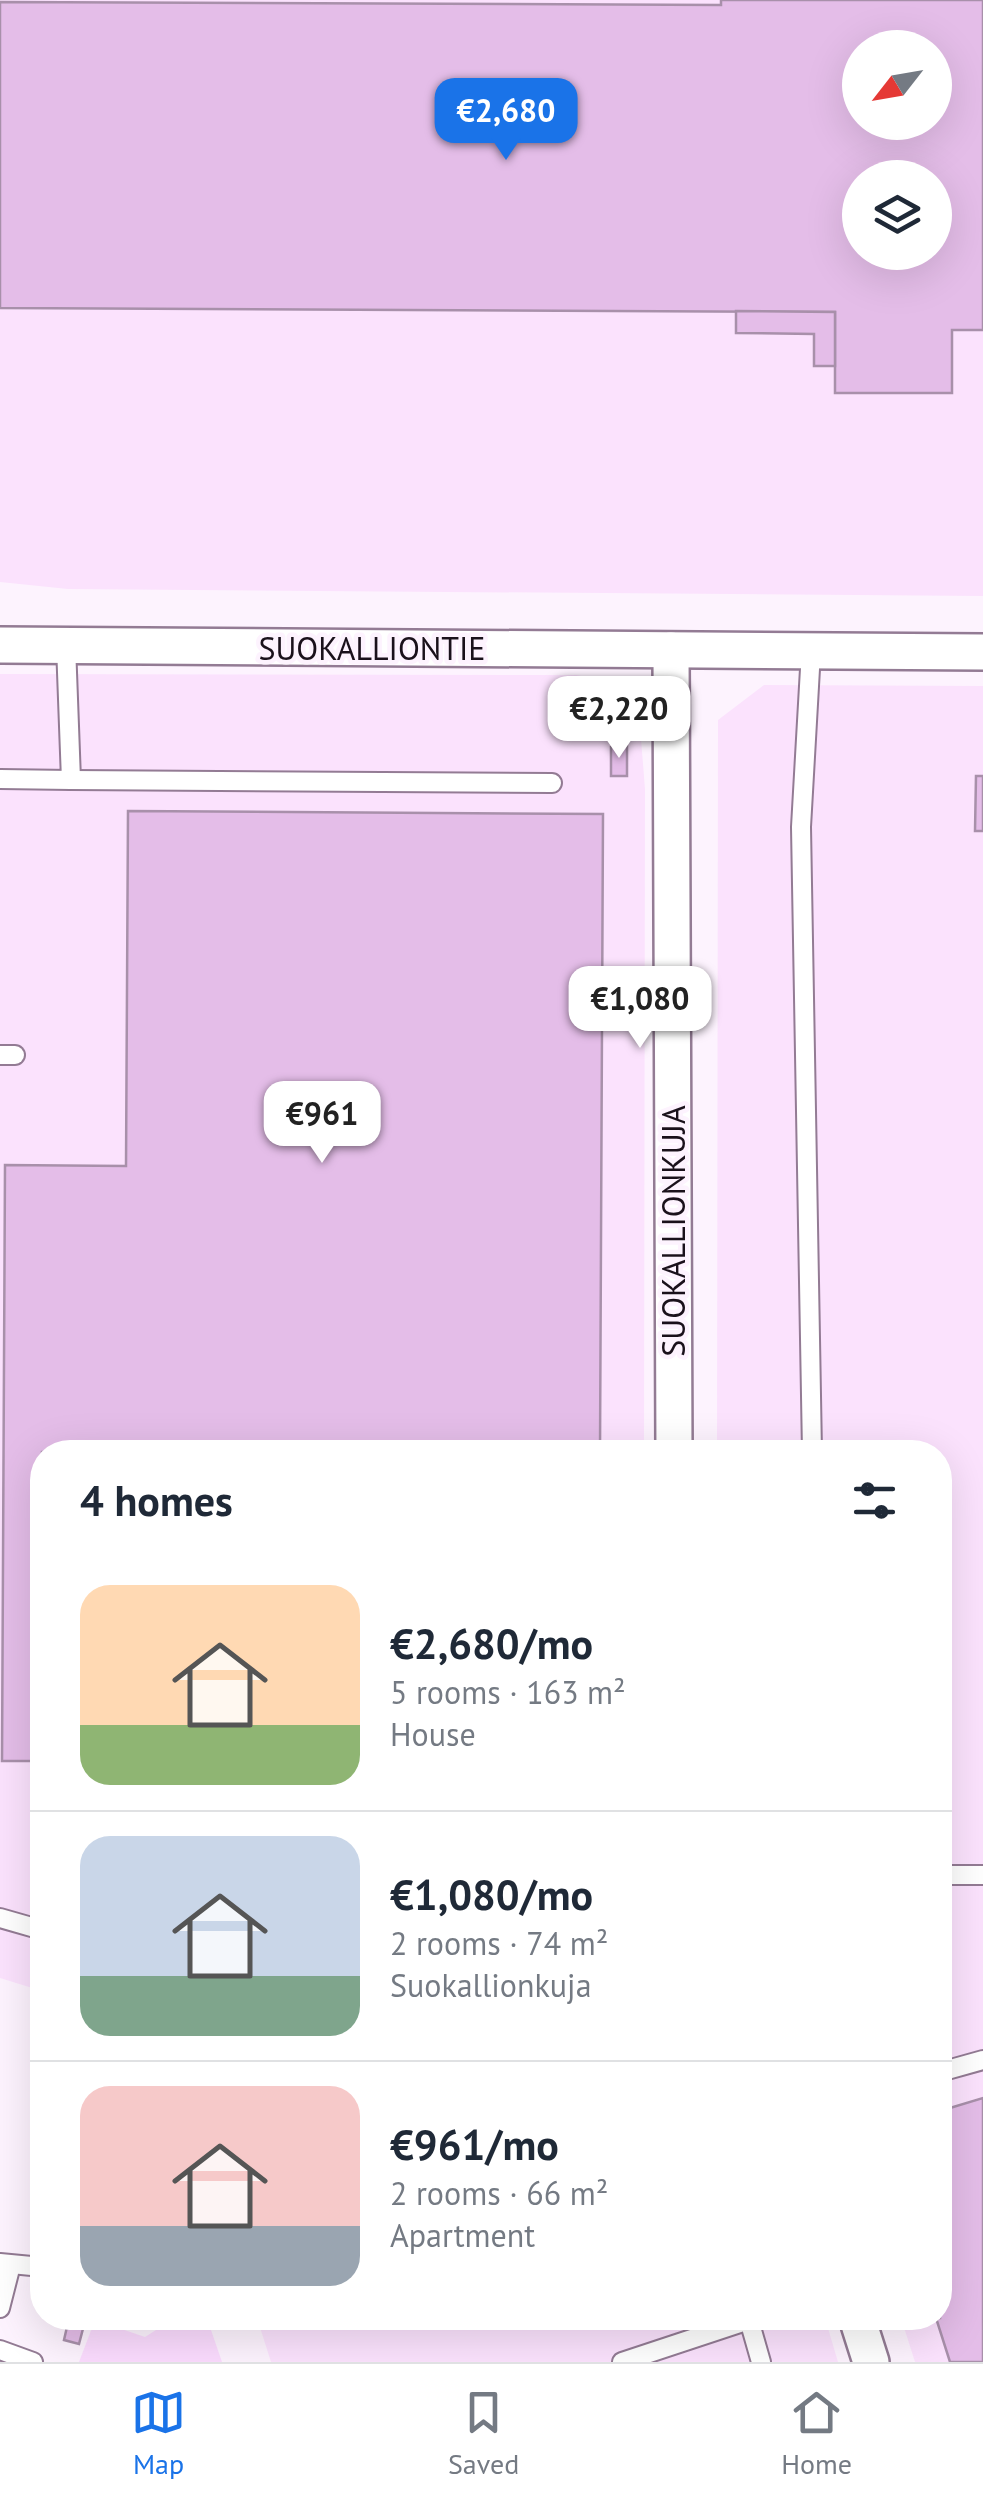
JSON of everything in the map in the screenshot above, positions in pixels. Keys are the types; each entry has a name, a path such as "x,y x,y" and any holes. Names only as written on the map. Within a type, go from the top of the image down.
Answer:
{"street":[{"name":"SUOKALLIONTIE","path":"0,644 983,652"},
{"name":"SUOKALLIONKUJA","path":"671,650 674,1440"},
{"path":"861,2330 871,2362"}],"lane":[{"path":"66,645 71,780"},
{"path":"811,651 801,827 812,1440"},
{"path":"0,779 552,783"},
{"path":"952,1875 983,1875"},
{"path":"0,1918 30,1927"},
{"path":"952,2069 983,2060"},
{"path":"0,2308 5,2264 30,2266"},
{"path":"622,2362 719,2330"},
{"path":"752,2330 761,2362"},
{"path":"0,2350 34,2362"}],"shaded area":[{"path":"0,0 983,0 983,596 68,589 0,582"},
{"path":"0,674 576,675 612,682 638,701 645,789 644,1440 30,1440 30,1987 0,1978"},
{"path":"764,685 983,686 983,2362 915,2362 905,2330 952,2330 952,1440 717,1440 718,720"},
{"path":"91,2330 124,2330 145,2337 156,2330 211,2330 222,2362 79,2362"},
{"path":"261,2330 829,2330 838,2362 271,2362"}],"building":[{"path":"721,0 983,0 983,330 952,330 952,393 835,393 835,312 0,308 0,2 721,5"},
{"path":"736,311 835,312 835,366 814,366 814,334 736,333"},
{"path":"627,746 627,776 611,776 611,747"},
{"path":"976,776 983,776 983,831 975,831"},
{"path":"128,811 603,814 600,1440 30,1440 30,1761 2,1761 5,1165 126,1166"},
{"path":"983,2098 983,2362 950,2362 940,2330 952,2330 952,2107"},
{"path":"66,2330 83,2330 79,2344 64,2340"}]}
